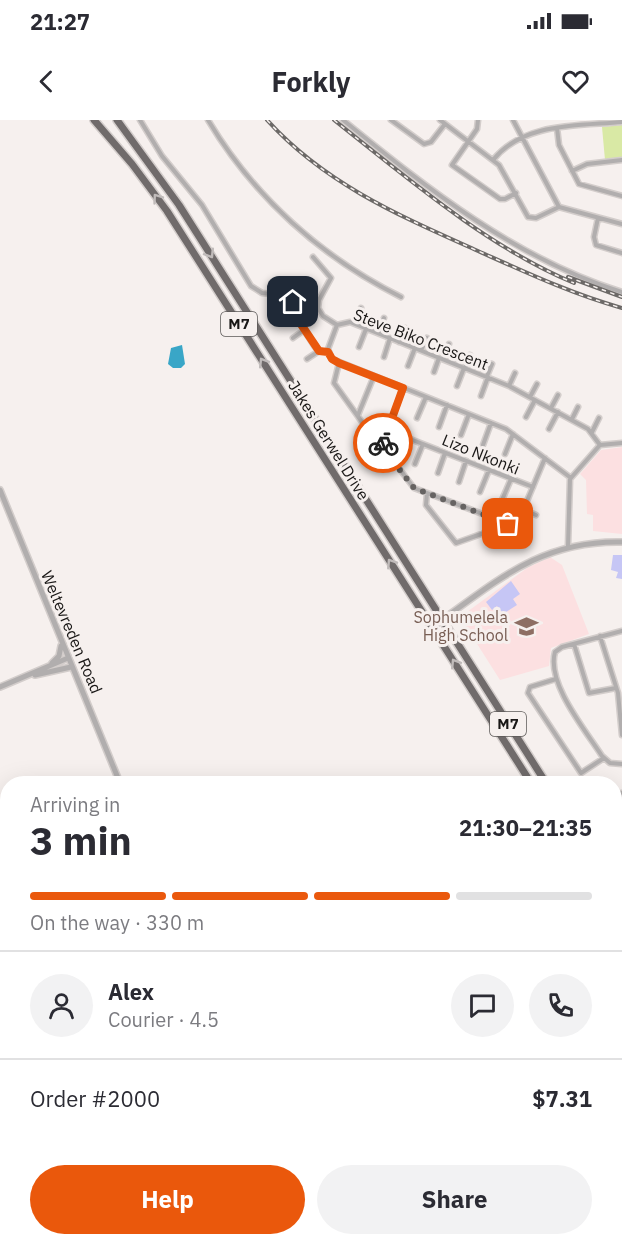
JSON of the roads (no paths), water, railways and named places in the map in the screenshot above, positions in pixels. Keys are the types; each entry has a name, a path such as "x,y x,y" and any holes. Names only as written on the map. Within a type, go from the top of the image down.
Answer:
{"highway":[{"name":"Jakes Gerwel Drive","path":"94,120 132,164 167,211 527,776"},
{"name":"Jakes Gerwel Drive","path":"117,120 179,205 542,776"}],"street":[{"path":"140,120 162,156 202,205 251,286 262,292 280,295 319,351"},
{"path":"208,120 244,172 306,236 369,280 401,297"},
{"path":"344,120 504,239 564,272 622,292"},
{"path":"391,120 424,144 431,142 445,124"},
{"path":"440,120 493,160 516,193 526,214 532,218 559,207 622,224"},
{"path":"478,120 477,129 453,161 455,168 500,199 516,193"},
{"path":"513,120 559,207"},
{"path":"493,160 504,147 541,129 622,122"},
{"path":"557,128 559,145 582,186 622,196"},
{"path":"572,171 587,164 622,160"},
{"path":"598,218 594,237 596,245 622,253"},
{"path":"313,257 331,278 319,300 318,308"},
{"path":"282,314 293,302 306,300 337,325"},
{"path":"355,324 361,308"},
{"path":"378,333 384,318"},
{"name":"Steve Biko Crescent","path":"328,352 337,325 344,321 355,324 509,386 572,419 591,432 600,445"},
{"path":"399,342 405,328"},
{"path":"359,347 366,329"},
{"path":"293,338 304,330"},
{"path":"384,357 390,338"},
{"path":"421,350 427,338"},
{"path":"434,372 449,344"},
{"path":"408,366 415,348"},
{"path":"307,359 319,351 328,352 332,359 339,363 491,423 513,434 571,478"},
{"path":"457,386 470,355"},
{"path":"339,363 334,383 367,429"},
{"path":"481,396 492,364"},
{"path":"509,386 515,373"},
{"path":"357,416 374,376"},
{"path":"526,417 537,384"},
{"path":"403,388 382,444 412,486 509,524 519,520 545,458"},
{"path":"551,408 558,395"},
{"path":"417,418 426,397"},
{"path":"440,427 447,405"},
{"path":"572,419 578,406"},
{"path":"549,429 558,412"},
{"path":"461,435 469,414"},
{"path":"591,432 599,418"},
{"path":"483,445 491,423"},
{"name":"Lizo Nkonki","path":"387,430 533,488"},
{"path":"505,454 513,434"},
{"path":"568,546 568,490 571,478 600,445 622,443"},
{"path":"415,464 423,444"},
{"path":"438,473 445,453"},
{"path":"459,482 466,461"},
{"path":"480,492 489,470"},
{"path":"502,500 511,479"},
{"name":"Weltevreden Road","path":"0,489 117,776"},
{"path":"427,493 426,505 456,543 484,533 492,519"},
{"path":"524,510 536,515"},
{"path":"432,627 518,567 541,555 568,546 622,542"},
{"path":"622,631 574,644 555,652 553,662 556,678 567,700 604,759 610,763 622,764"},
{"path":"600,636 616,688 622,735"},
{"path":"48,666 60,653 61,642"},
{"path":"574,644 590,693 616,688"},
{"path":"0,687 68,658"},
{"path":"27,676 71,667"},
{"path":"556,678 530,687 528,693 581,773 604,759"}],"water":[{"path":"182,345 185,364 181,368 173,368 168,364 171,348"}],"railway":[{"path":"267,120 313,163 392,211 549,282 622,308"},
{"path":"334,120 449,210 511,251 574,283"},
{"path":"568,277 622,297"}],"place":[{"name":"Sophumelela High School","path":"526,626"}]}
